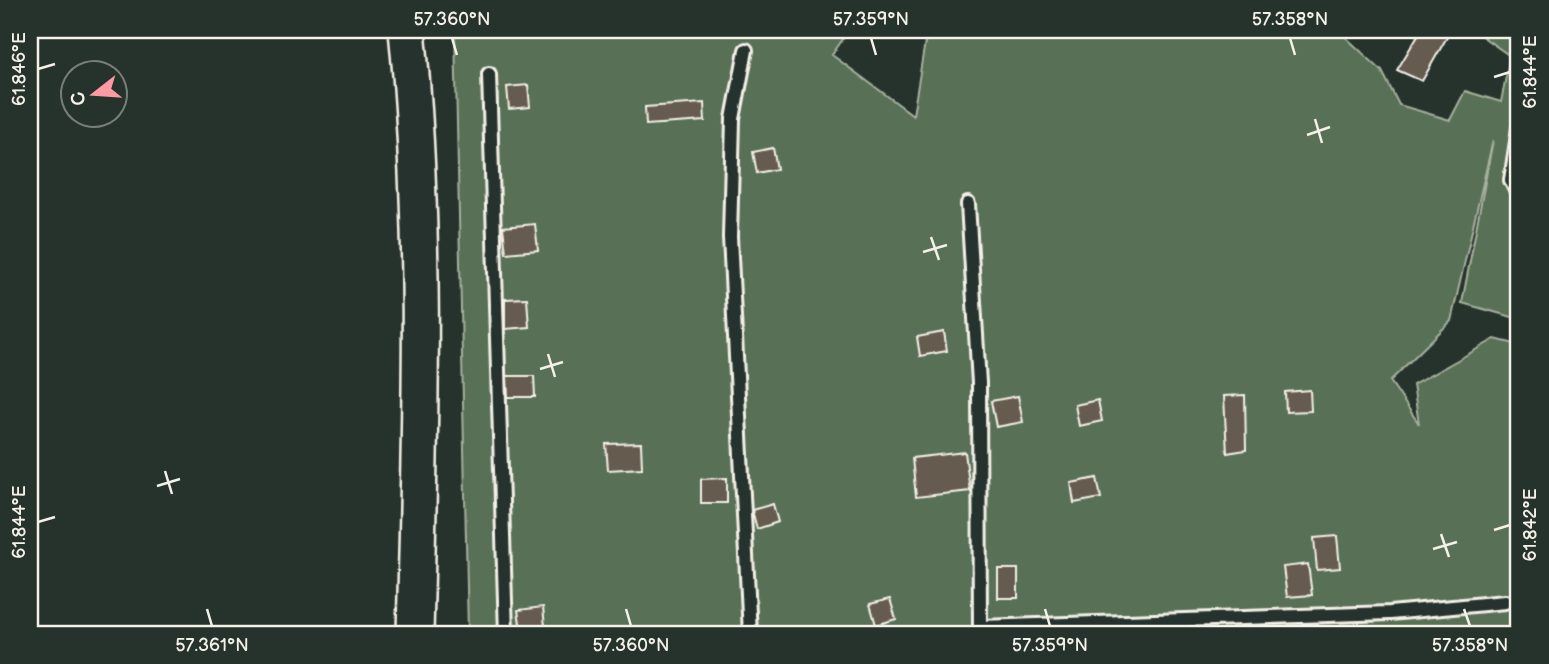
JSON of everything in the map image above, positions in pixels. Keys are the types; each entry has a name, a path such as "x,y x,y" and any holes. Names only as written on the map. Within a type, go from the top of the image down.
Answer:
{"main road":[{"path":"407,30 418,135 422,351 415,634"}],"lane":[{"path":"746,50 733,119 730,237 750,634"},
{"path":"489,74 506,634"},
{"path":"1519,128 1511,180 1519,196"},
{"path":"968,204 979,383 980,631 1390,613 1505,602"}],"green space":[{"path":"455,30 849,30 832,55 913,115 927,30 1338,30 1382,71 1399,105 1450,120 1465,91 1501,102 1510,56 1473,30 1519,30 1519,319 1462,303 1493,140 1451,321 1390,381 1419,424 1413,385 1495,339 1519,345 1519,634 468,634"}],"building":[{"path":"1421,30 1451,30 1422,81 1397,70"},
{"path":"528,85 530,107 509,109 507,87"},
{"path":"704,103 705,121 646,125 645,107"},
{"path":"773,148 777,169 757,173 753,152"},
{"path":"535,224 538,250 506,253 503,227"},
{"path":"527,298 529,327 505,329 505,299"},
{"path":"944,332 947,351 920,356 917,337"},
{"path":"507,376 534,376 535,397 508,397"},
{"path":"1310,390 1311,411 1286,412 1285,392"},
{"path":"1245,395 1246,450 1227,453 1224,396"},
{"path":"1018,396 1023,422 996,427 991,401"},
{"path":"1098,400 1102,421 1079,426 1075,405"},
{"path":"641,443 642,468 608,470 606,444"},
{"path":"965,452 970,491 916,497 912,458"},
{"path":"727,478 727,503 701,503 701,479"},
{"path":"1097,478 1101,498 1074,503 1071,483"},
{"path":"773,504 778,522 757,529 752,510"},
{"path":"1337,536 1340,568 1317,570 1314,538"},
{"path":"1308,564 1312,595 1287,597 1283,567"},
{"path":"998,569 1018,569 1018,598 998,598"},
{"path":"890,599 896,619 876,625 870,604"},
{"path":"543,607 545,627 521,630 518,610"}]}
